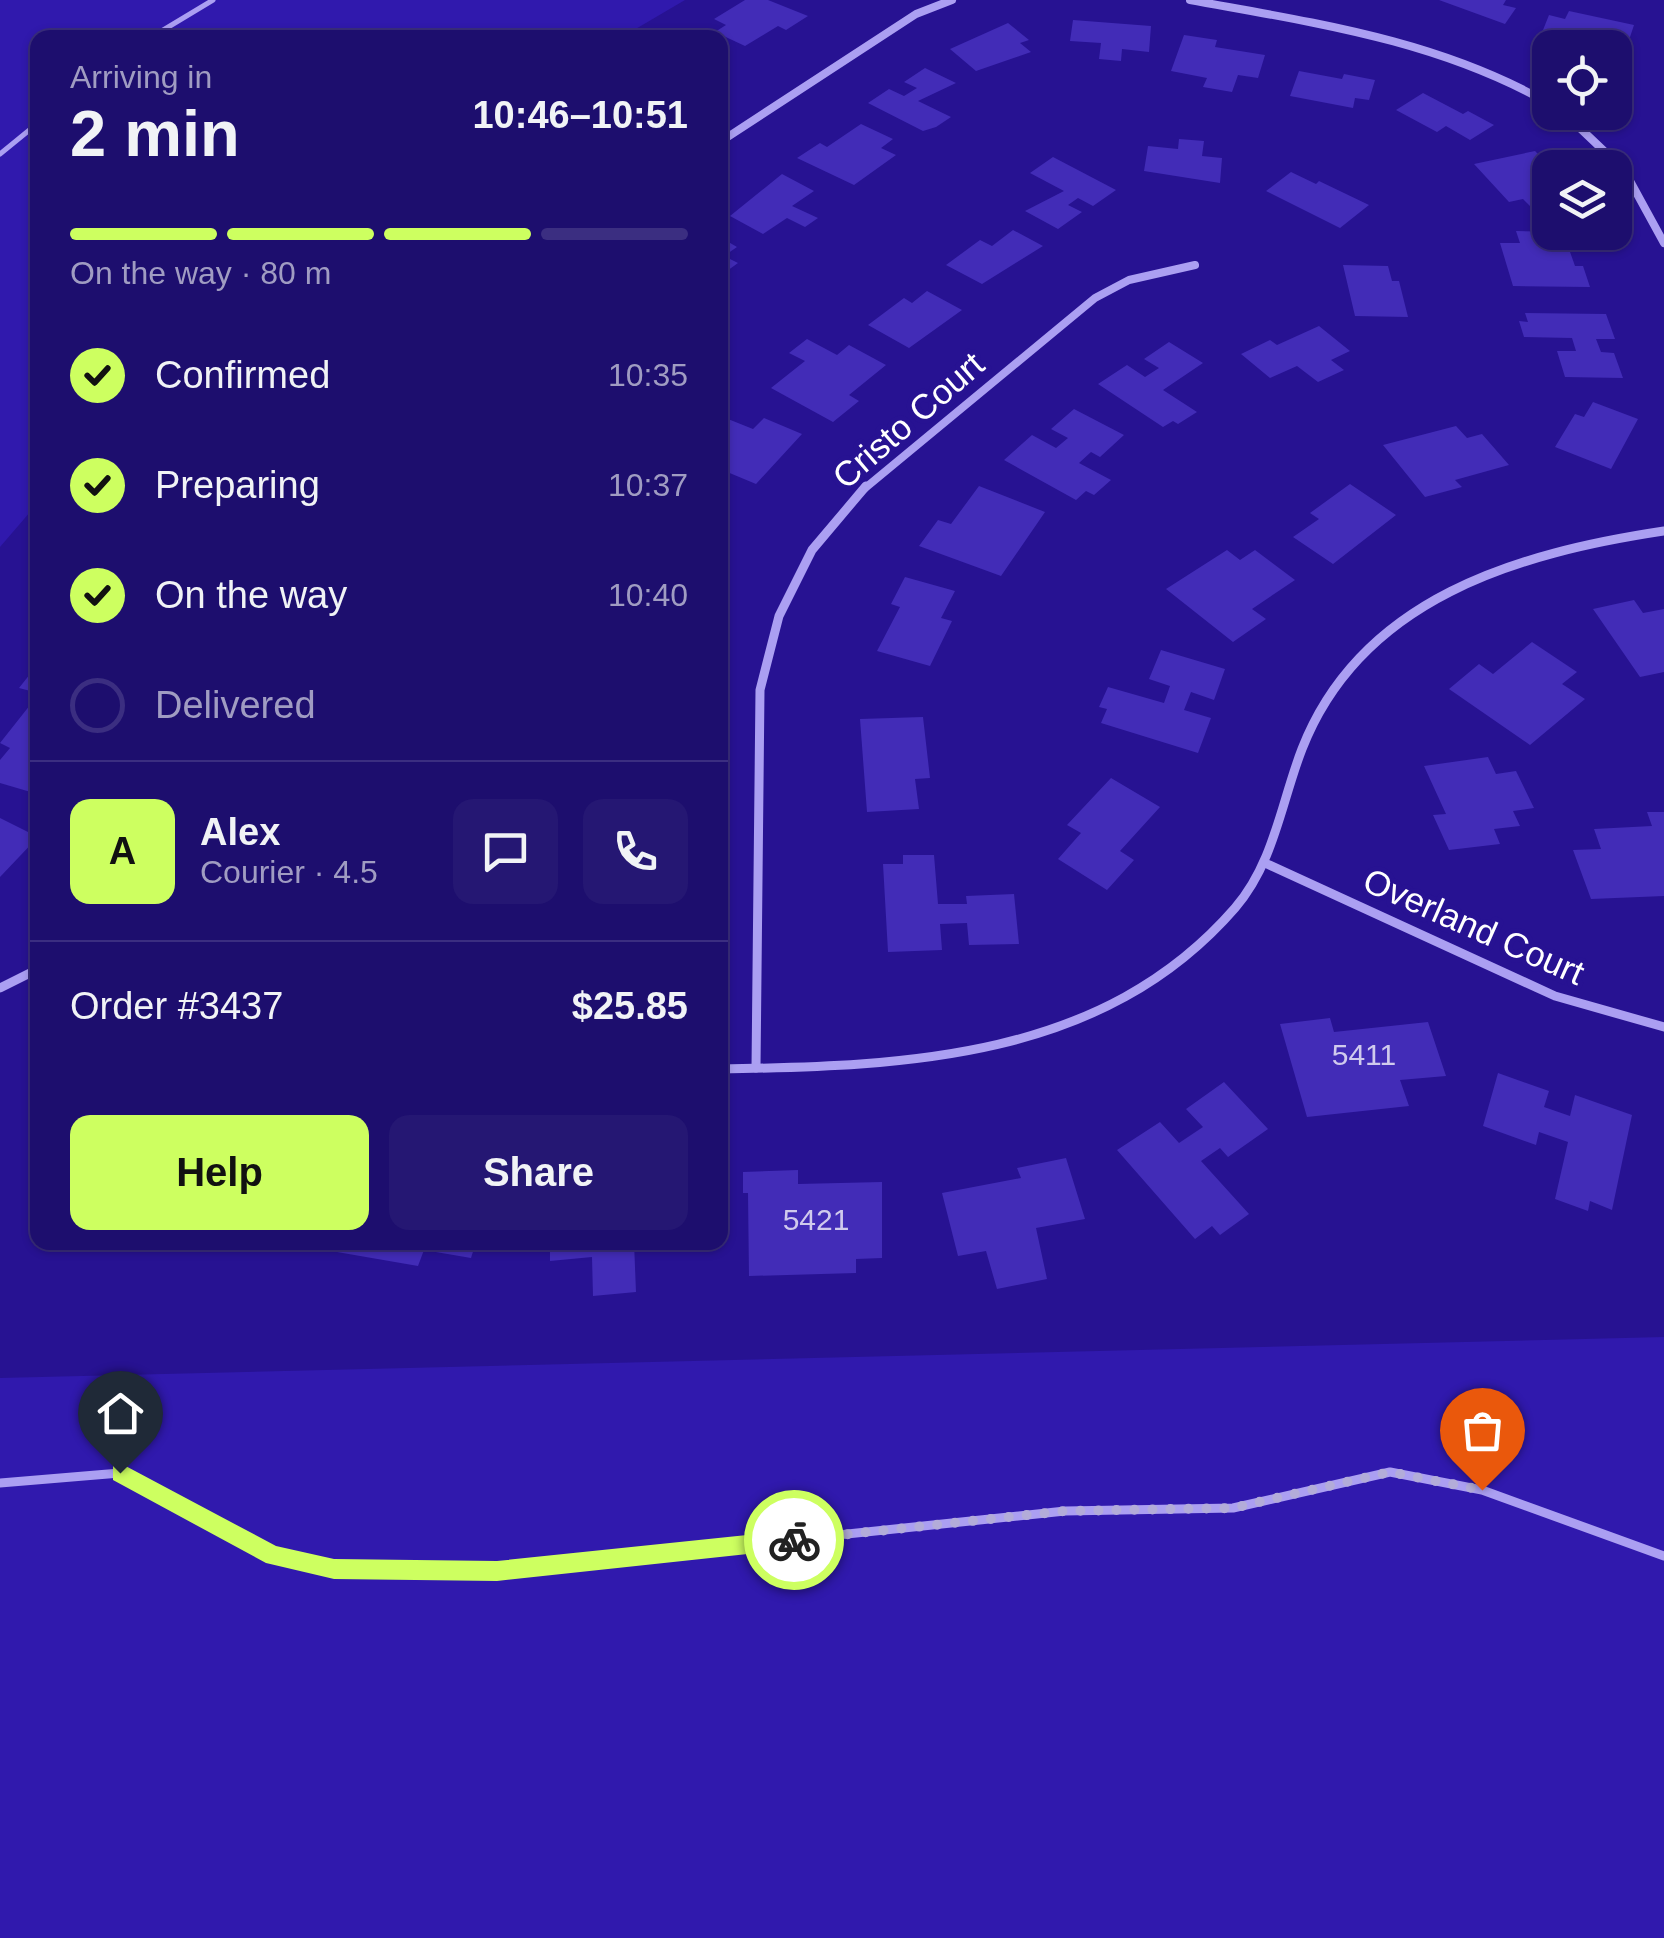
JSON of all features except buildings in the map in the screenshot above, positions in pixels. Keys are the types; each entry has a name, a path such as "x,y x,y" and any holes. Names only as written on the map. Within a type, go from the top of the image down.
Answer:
{"street":[{"path":"728,137 916,14 952,0"},
{"path":"1190,0 1444,55 1532,94"},
{"path":"1584,130 1616,158 1646,199 1664,243"},
{"name":"Cristo Court","path":"756,1068 760,690 778,616 812,550 867,485 1095,298 1129,280 1195,266"},
{"path":"728,1068 930,1062 1008,1047 1063,1028 1138,991 1187,954 1235,908 1266,864 1311,729 1331,694 1378,640 1432,599 1506,563 1582,542 1664,531"},
{"name":"Overland Court","path":"1266,864 1555,996 1664,1027"},
{"path":"0,988 30,973"}],"lane":[{"path":"163,30 213,0"},
{"path":"0,154 30,130"},
{"path":"0,1483 120,1473 273,1556 334,1569 497,1571 1065,1511 1233,1508 1390,1472 1482,1490 1664,1556"}],"shaded area":[{"path":"0,0 685,0 634,30 30,30 30,512 0,547"},
{"path":"1664,1337 1664,1938 0,1938 0,1378"}],"way so far":[{"path":"794,1540 1065,1511 1233,1508 1390,1472 1482,1490"}],"route":[{"path":"120,1473 273,1556 334,1569 497,1571 794,1540"}]}
